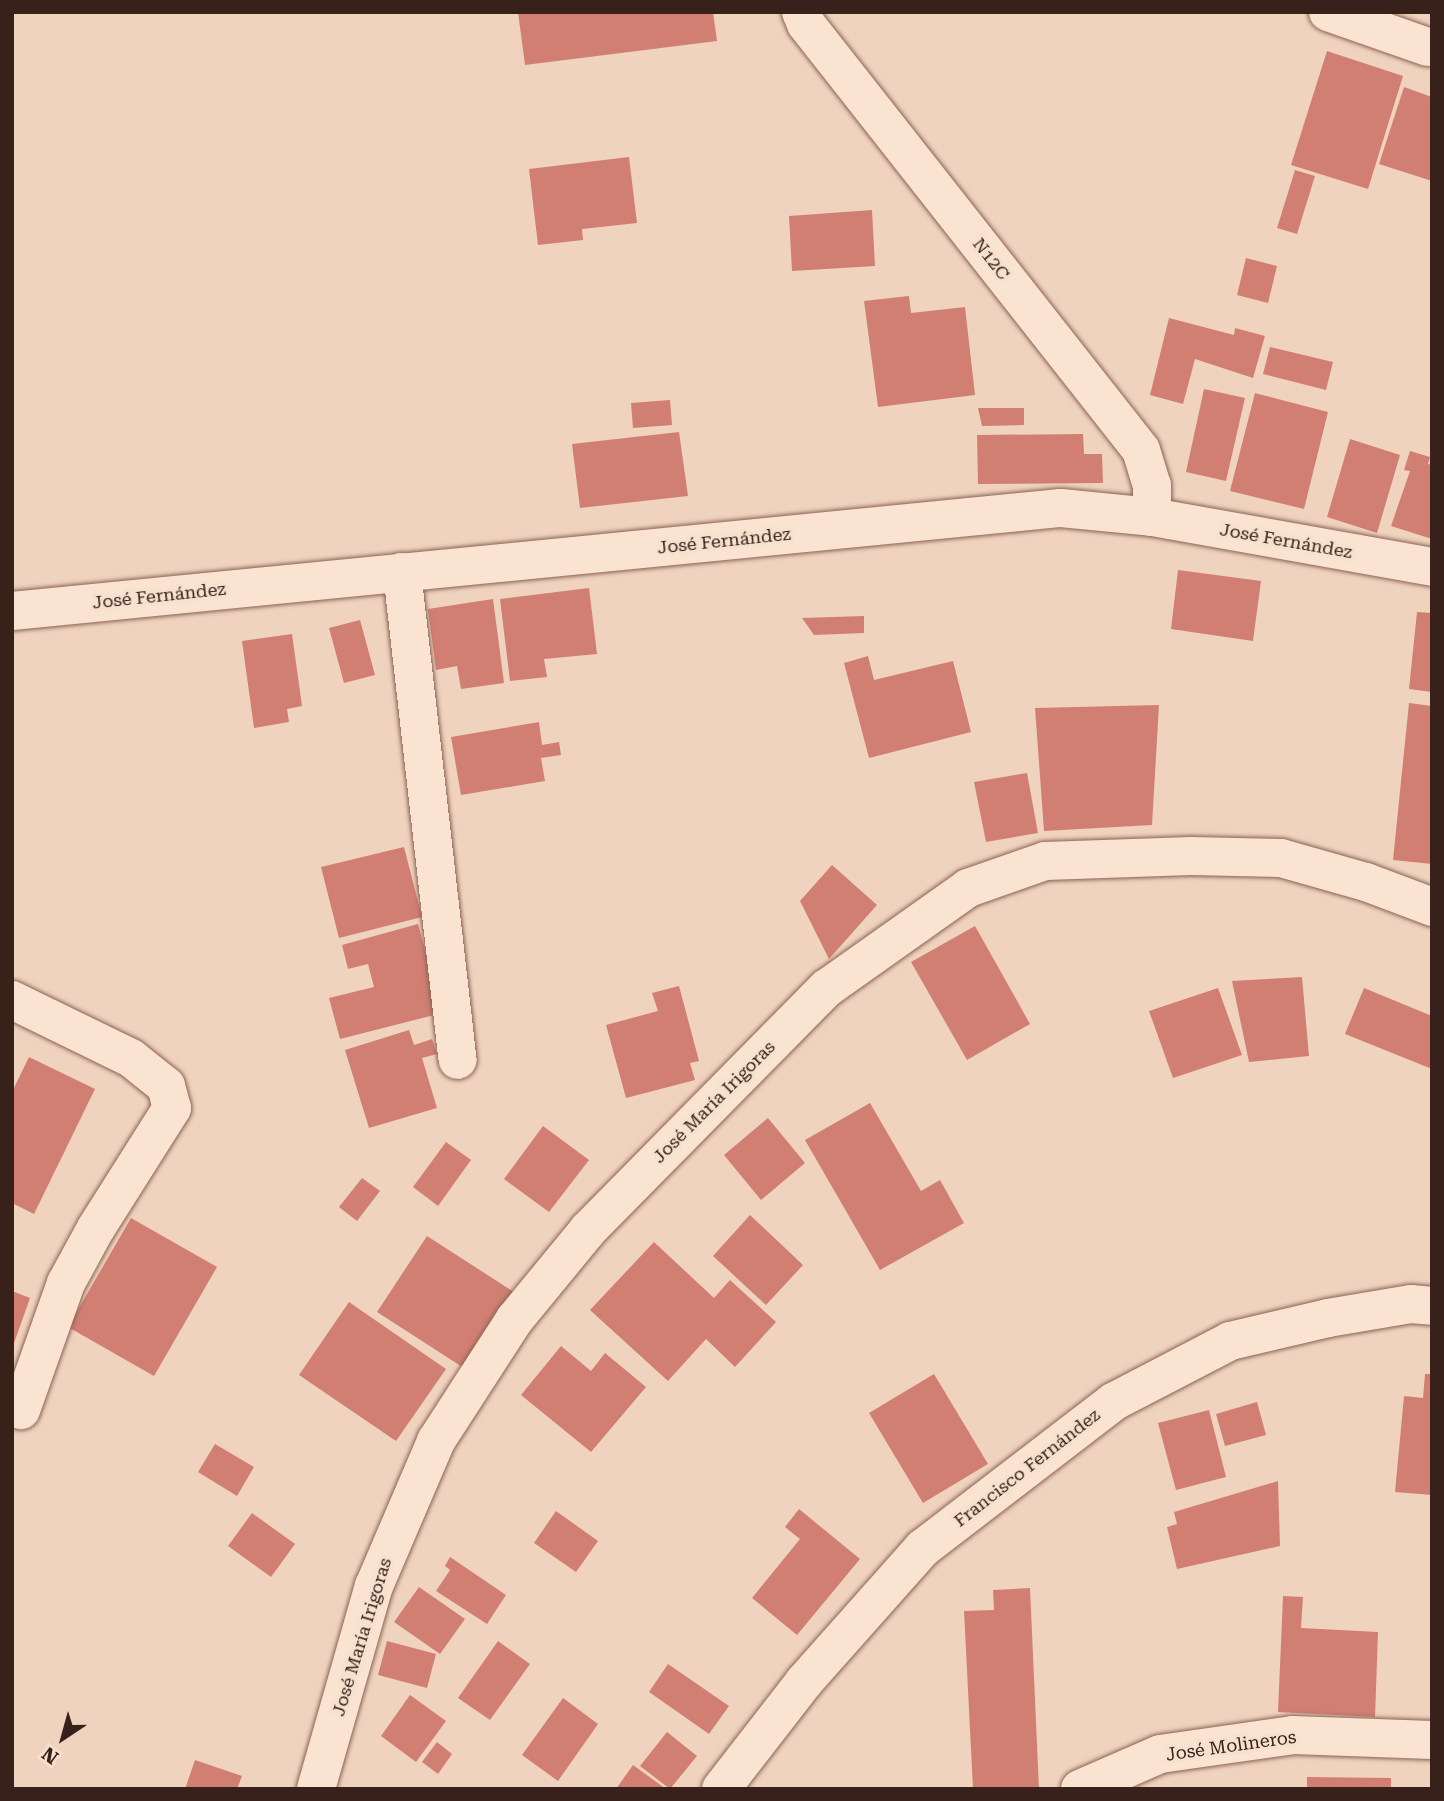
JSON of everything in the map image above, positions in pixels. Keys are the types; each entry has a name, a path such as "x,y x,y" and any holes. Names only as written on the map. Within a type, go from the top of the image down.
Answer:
{"street":[{"name":"N12C","path":"801,12 806,24 1141,450 1152,485 1152,517"},
{"path":"1328,12 1428,47"},
{"name":"José Fernández","path":"12,611 1060,508 1152,517 1432,567"},
{"path":"402,572 458,1060"},
{"name":"José María Irigoras","path":"316,1789 374,1586 436,1441 515,1319 588,1230 827,988 968,888 1045,861 1191,856 1281,859 1366,883 1432,907"},
{"path":"12,1000 131,1058 166,1086 172,1108 96,1228 66,1283 21,1410"},
{"name":"Francisco Fernández","path":"720,1789 804,1682 923,1548 1113,1402 1230,1341 1351,1314 1411,1304 1432,1306"},
{"name":"José Molineros","path":"1080,1789 1160,1754 1293,1735 1432,1740"}],"building":[{"path":"518,12 713,12 717,41 525,65"},
{"path":"1327,51 1403,76 1368,189 1291,165"},
{"path":"1404,87 1432,97 1432,181 1379,164"},
{"path":"629,157 637,223 582,229 583,240 538,245 529,169"},
{"path":"1295,170 1315,176 1297,234 1277,228"},
{"path":"872,210 875,266 792,271 789,216"},
{"path":"1246,258 1277,266 1268,303 1237,295"},
{"path":"909,296 911,313 965,307 975,395 878,407 864,301"},
{"path":"1169,318 1234,335 1235,328 1265,336 1253,378 1195,359 1183,404 1150,395"},
{"path":"1270,347 1333,362 1326,390 1263,374"},
{"path":"1204,389 1245,398 1226,481 1186,472"},
{"path":"1255,393 1328,412 1304,509 1230,491"},
{"path":"670,400 672,425 633,428 631,403"},
{"path":"978,408 1024,408 1024,425 982,426"},
{"path":"679,432 688,496 580,508 572,444"},
{"path":"1083,434 1084,454 1102,454 1103,483 978,484 977,435"},
{"path":"1350,439 1400,455 1377,533 1327,517"},
{"path":"1410,451 1430,457 1428,464 1432,465 1432,539 1391,526 1410,471 1404,470"},
{"path":"1178,570 1261,581 1253,641 1171,629"},
{"path":"589,588 597,654 544,659 547,677 510,681 500,599"},
{"path":"493,599 504,683 461,689 457,666 436,670 428,609"},
{"path":"1417,612 1432,613 1432,692 1409,689"},
{"path":"864,616 864,633 814,635 802,618"},
{"path":"360,620 375,675 344,683 329,628"},
{"path":"292,634 302,706 287,709 289,722 254,728 242,641"},
{"path":"868,656 874,680 953,661 971,732 869,758 844,663"},
{"path":"1409,703 1432,706 1432,864 1393,860"},
{"path":"1159,705 1152,825 1044,831 1035,708"},
{"path":"539,722 542,745 559,742 561,755 541,758 545,781 461,795 451,737"},
{"path":"1027,773 1038,833 986,842 974,782"},
{"path":"404,847 422,917 339,938 321,867"},
{"path":"832,865 877,905 829,959 800,901"},
{"path":"418,924 442,1013 340,1039 329,998 374,987 368,964 348,969 342,945"},
{"path":"975,926 1030,1024 967,1060 911,962"},
{"path":"1302,977 1309,1056 1249,1062 1232,981"},
{"path":"679,986 699,1061 690,1063 695,1080 626,1098 606,1025 658,1011 652,993"},
{"path":"1218,988 1242,1055 1173,1078 1149,1011"},
{"path":"1364,988 1432,1016 1432,1069 1345,1034"},
{"path":"409,1030 414,1045 432,1039 437,1054 422,1058 437,1108 369,1128 345,1050"},
{"path":"29,1057 95,1089 34,1214 12,1203 12,1092"},
{"path":"870,1103 921,1191 940,1180 964,1223 880,1270 805,1140"},
{"path":"768,1118 805,1163 761,1200 724,1155"},
{"path":"543,1126 589,1160 549,1212 504,1179"},
{"path":"446,1142 471,1160 438,1206 413,1187"},
{"path":"362,1178 380,1191 357,1221 339,1207"},
{"path":"750,1215 803,1265 766,1305 713,1256"},
{"path":"131,1218 217,1267 154,1376 68,1327"},
{"path":"427,1236 517,1294 467,1370 377,1312"},
{"path":"654,1242 714,1298 730,1280 776,1322 735,1367 706,1339 668,1381 590,1310"},
{"path":"12,1291 30,1298 13,1346 12,1346"},
{"path":"349,1302 446,1369 396,1441 299,1375"},
{"path":"561,1346 591,1371 605,1353 646,1387 591,1452 521,1395"},
{"path":"934,1374 988,1464 923,1503 869,1413"},
{"path":"1425,1374 1432,1374 1432,1495 1395,1492 1404,1396 1423,1398"},
{"path":"1257,1402 1266,1435 1225,1446 1216,1414"},
{"path":"1209,1410 1226,1477 1176,1490 1158,1423"},
{"path":"215,1444 254,1467 237,1496 198,1472"},
{"path":"1278,1481 1280,1546 1177,1569 1167,1527 1177,1524 1174,1512"},
{"path":"799,1509 860,1559 797,1635 752,1598 800,1539 785,1527"},
{"path":"556,1511 598,1541 576,1572 534,1543"},
{"path":"252,1513 295,1544 271,1577 228,1546"},
{"path":"450,1557 506,1595 487,1624 436,1591 450,1570 445,1566"},
{"path":"419,1587 465,1619 440,1654 394,1622"},
{"path":"1030,1588 1039,1789 973,1789 964,1611 994,1610 993,1590"},
{"path":"1283,1596 1303,1597 1301,1628 1378,1632 1375,1717 1278,1712"},
{"path":"387,1641 436,1654 427,1688 378,1675"},
{"path":"498,1641 530,1664 490,1720 458,1698"},
{"path":"668,1664 729,1706 709,1734 649,1692"},
{"path":"410,1695 446,1721 416,1762 381,1736"},
{"path":"563,1698 598,1724 558,1781 522,1755"},
{"path":"667,1732 697,1756 670,1789 640,1766"},
{"path":"437,1742 452,1754 438,1774 422,1762"},
{"path":"195,1760 242,1776 237,1789 185,1789"},
{"path":"633,1765 666,1789 616,1789"},
{"path":"1307,1777 1391,1778 1391,1789 1307,1789"}]}
